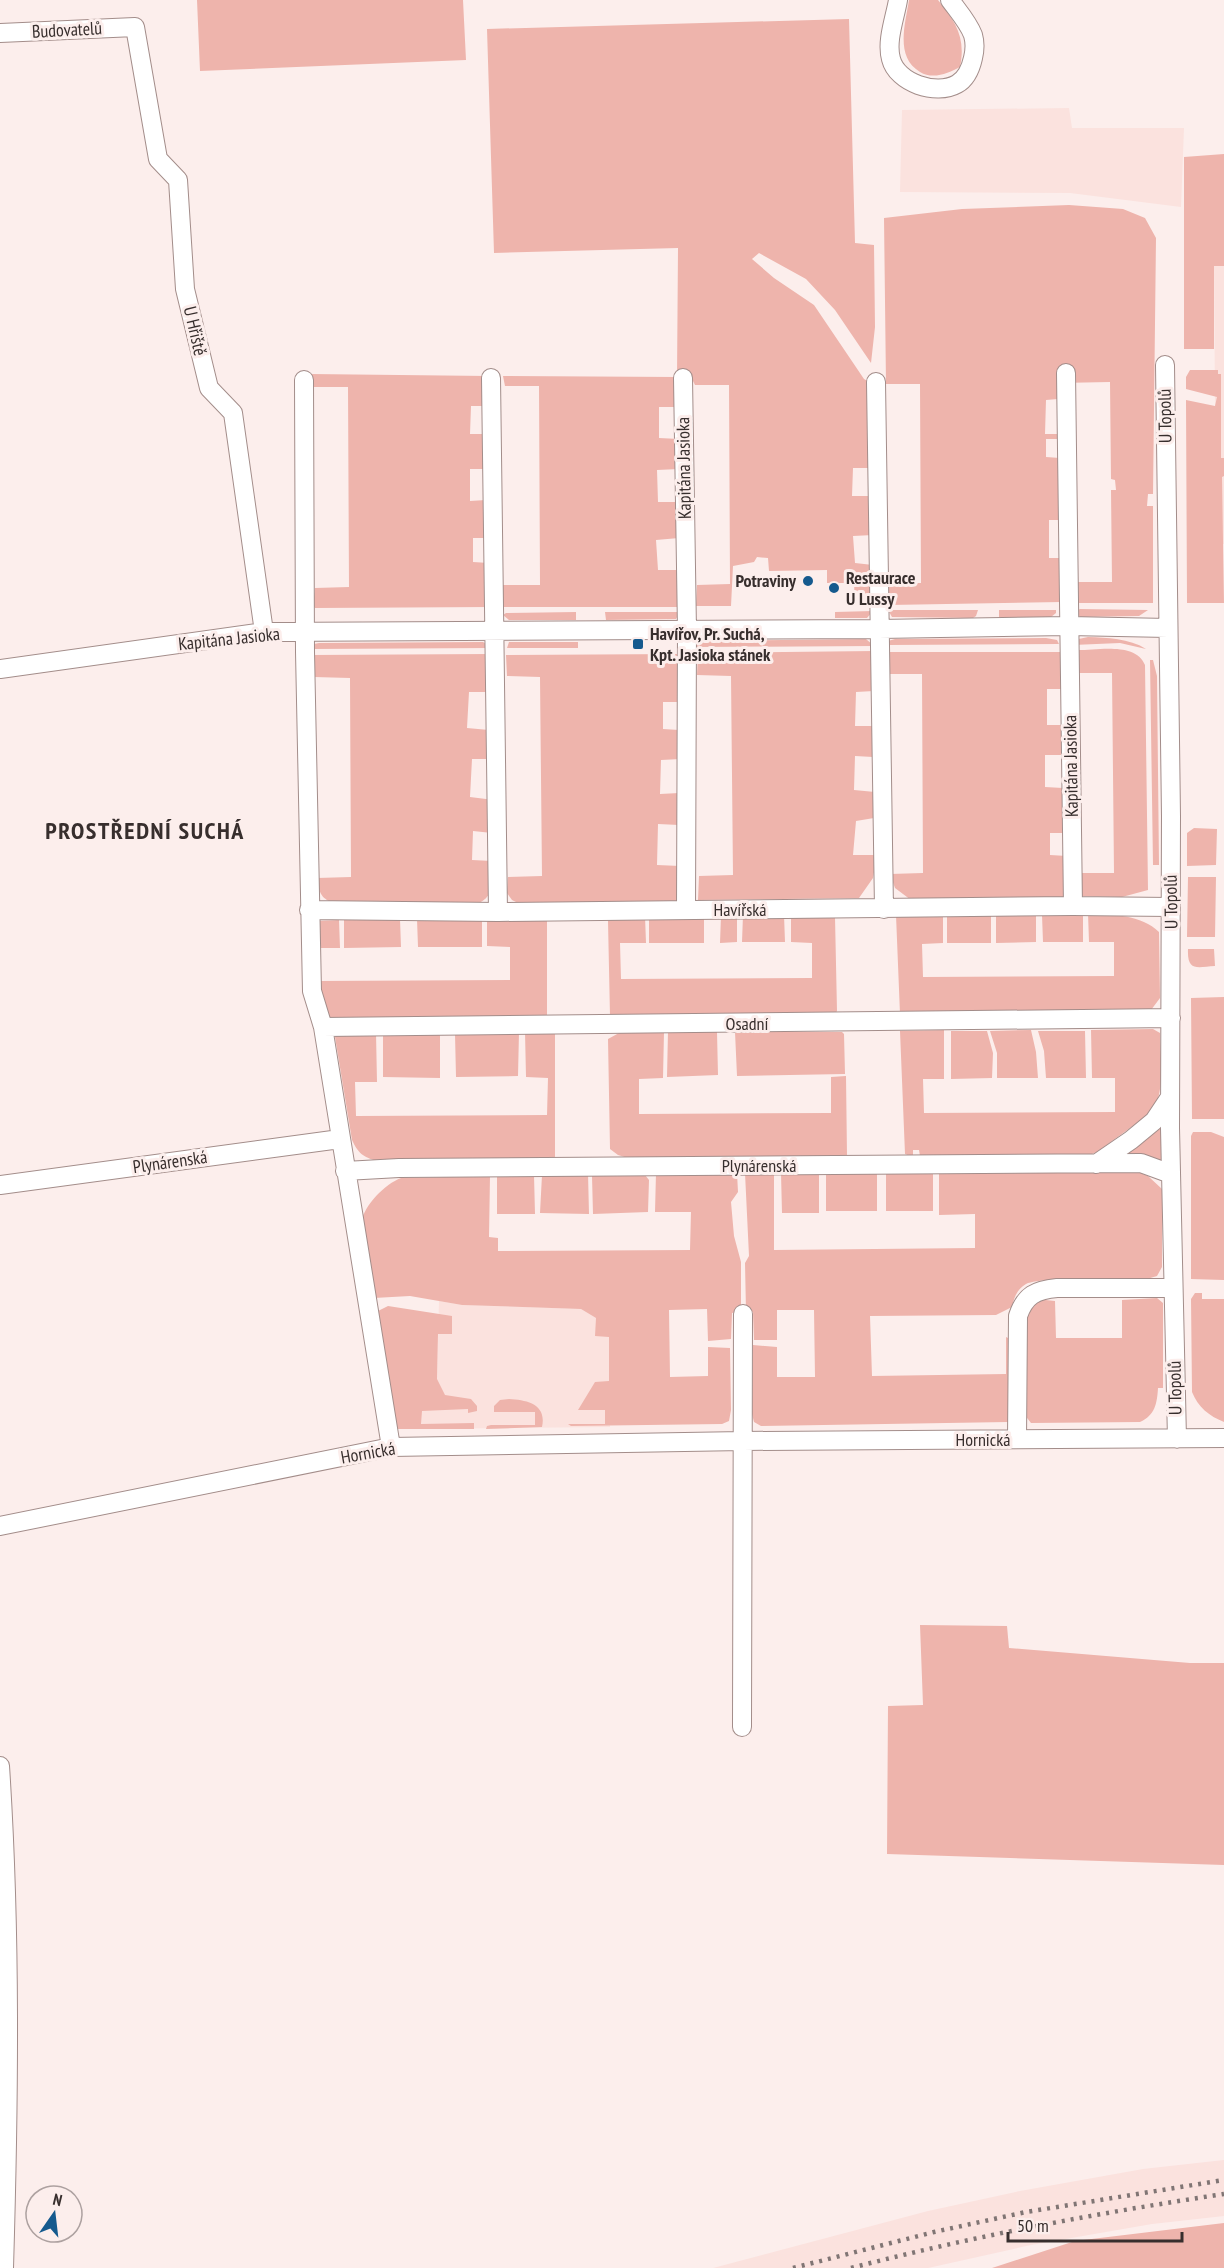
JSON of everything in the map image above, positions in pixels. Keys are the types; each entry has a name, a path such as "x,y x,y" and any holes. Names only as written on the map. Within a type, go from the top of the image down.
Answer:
{"street":[{"path":"898,0 889,48 892,63 915,84 943,89 957,84 965,77 972,64 975,50 974,36 950,0"},
{"name":"Budovatelů","path":"0,33 135,27"},
{"name":"U Hřiště","path":"135,27 158,159 177,180 185,289 209,388 233,413 264,632"},
{"name":"U Topolů","path":"1165,365 1171,907 1170,1097 1176,1439"},
{"name":"Kapitána Jasioka","path":"1066,373 1073,906"},
{"path":"491,378 498,912"},
{"name":"Kapitána Jasioka","path":"683,378 687,630 686,910"},
{"path":"304,380 305,633 312,991 323,1027 391,1447"},
{"path":"876,382 884,909"},
{"name":"Kapitána Jasioka","path":"0,669 264,632 1069,626 1168,628"},
{"name":"Havířská","path":"309,910 498,912 1171,907"},
{"name":"Osadní","path":"323,1027 1171,1018"},
{"path":"1096,1164 1154,1122 1170,1097"},
{"name":"Plynárenská","path":"0,1185 340,1139"},
{"name":"Plynárenská","path":"345,1171 399,1168 1141,1163 1171,1174"},
{"path":"1017,1440 1018,1316 1022,1304 1030,1295 1041,1290 1057,1288 1173,1288"},
{"path":"742,1727 743,1314"},
{"name":"Hornická","path":"0,1526 391,1447 742,1441 1224,1438"},
{"path":"0,1766 6,1850 9,2113 4,2268"}],"shaded area":[{"path":"197,0 463,0 466,60 200,71"},
{"path":"909,0 938,0 958,31 962,47 960,67 935,76 920,72 912,66 904,49 904,30"},
{"path":"849,19 855,243 874,245 875,327 871,363 835,310 806,279 759,253 752,259 774,278 814,305 864,379 871,383 873,468 853,468 852,496 873,496 873,535 853,536 855,563 873,565 874,605 855,604 854,583 827,583 827,570 769,571 768,558 757,557 754,562 733,566 731,606 696,606 697,585 730,584 729,385 695,385 693,381 680,378 679,407 659,407 659,438 679,439 679,469 657,470 658,502 678,502 679,538 656,540 658,570 681,570 680,607 503,607 501,585 540,585 539,386 505,386 503,376 677,377 678,248 494,253 487,29"},
{"path":"1069,108 1072,128 1184,128 1181,207 1070,193 900,192 902,110"},
{"path":"1224,154 1224,266 1214,266 1214,349 1184,349 1184,157"},
{"path":"1069,205 1123,209 1145,218 1156,238 1153,494 1148,494 1147,506 1153,506 1153,603 1079,603 1078,582 1112,582 1111,490 1116,490 1115,480 1111,479 1110,382 1059,383 1058,399 1046,400 1045,434 1060,434 1060,439 1046,439 1046,457 1060,458 1060,520 1049,520 1049,558 1062,558 1061,602 889,605 887,604 887,583 921,583 920,384 886,384 884,218 962,209"},
{"path":"1214,266 1224,266 1224,544 1216,544"},
{"path":"1190,370 1218,370 1218,374 1221,374 1221,458 1224,458 1224,476 1222,477 1224,603 1187,603 1186,400 1215,406 1217,397 1186,389 1186,377"},
{"path":"310,374 488,376 487,406 471,406 470,434 486,434 486,469 470,469 470,501 486,500 488,538 473,538 473,562 489,563 491,607 315,608 313,606 315,588 349,587 348,387 314,387"},
{"path":"1080,609 1148,610 1139,616 1080,617 1076,611"},
{"path":"888,610 978,610 973,618 892,617"},
{"path":"999,610 1056,610 1056,613 1051,617 999,617"},
{"path":"873,611 867,618 835,618 835,612"},
{"path":"576,612 576,620 509,620 503,615 506,613"},
{"path":"605,612 680,612 676,619 606,620"},
{"path":"1088,637 1125,641 1146,649 1120,643 1073,645 1074,640"},
{"path":"1046,638 1057,640 1059,644 887,645 888,641 895,639"},
{"path":"866,639 874,646 696,647 701,641"},
{"path":"483,642 489,648 311,649 314,644 319,643"},
{"path":"509,642 578,642 578,648 507,648"},
{"path":"1078,650 1125,650 1134,653 1145,665 1148,890 1122,897 1080,896 1080,873 1114,873 1112,673 1079,673"},
{"path":"875,651 874,691 856,692 855,726 873,726 873,757 855,756 854,790 875,792 874,818 856,821 853,855 877,855 873,878 859,898 698,900 699,876 733,875 731,676 697,675 698,653"},
{"path":"888,652 1060,652 1061,689 1047,689 1047,725 1061,725 1061,755 1045,755 1045,787 1063,788 1063,833 1050,833 1050,855 1067,856 1068,898 911,900 895,888 890,874 923,873 922,674 888,674"},
{"path":"490,654 489,692 469,692 467,728 489,730 489,759 472,759 470,797 494,800 492,833 473,831 472,860 492,861 492,885 488,896 479,903 331,902 324,898 317,878 351,877 350,678 314,677 310,655"},
{"path":"680,654 678,702 663,702 663,729 679,730 681,759 661,760 660,794 679,793 679,825 658,824 657,865 680,866 680,901 518,903 512,900 507,893 508,877 542,876 540,677 507,676 506,655"},
{"path":"1150,660 1153,660 1157,676 1159,865 1153,865"},
{"path":"1194,828 1217,829 1216,865 1187,866 1187,833"},
{"path":"1188,877 1216,877 1215,937 1187,937"},
{"path":"1088,913 1135,919 1152,926 1159,932 1160,998 1151,1010 900,1014 896,915 943,914 943,943 922,944 923,977 1114,976 1114,942 1089,942"},
{"path":"791,914 835,917 837,1011 835,1014 610,1016 609,918 645,916 646,943 620,943 621,979 812,978 812,943 791,942"},
{"path":"1083,914 1083,942 1043,942 1042,915"},
{"path":"737,915 737,942 720,943 721,916"},
{"path":"743,915 784,915 785,942 742,942"},
{"path":"947,915 991,915 991,943 947,943"},
{"path":"996,915 1036,915 1036,942 996,943"},
{"path":"704,916 704,943 649,943 649,917"},
{"path":"487,918 547,919 547,1017 350,1020 330,1017 323,1007 316,984 315,971 317,921 339,920 340,948 318,948 318,981 510,980 510,947 487,946"},
{"path":"400,919 401,947 344,948 344,920"},
{"path":"417,919 482,919 482,947 418,947"},
{"path":"1188,949 1214,949 1215,966 1191,965"},
{"path":"1224,997 1224,1119 1192,1119 1191,998"},
{"path":"1153,1029 1160,1033 1161,1084 1152,1112 1097,1152 1089,1155 920,1156 919,1150 913,1150 913,1157 905,1154 900,1031 944,1030 944,1079 923,1079 924,1113 1115,1112 1115,1078 1092,1078 1091,1030"},
{"path":"1031,1030 1038,1078 997,1078 997,1053 990,1031"},
{"path":"555,1031 555,1159 377,1161 362,1154 354,1144 335,1037 337,1035 376,1033 377,1082 355,1082 356,1116 547,1115 548,1078 526,1077 525,1032"},
{"path":"668,1031 717,1032 718,1075 667,1077"},
{"path":"951,1031 987,1031 993,1053 992,1078 951,1079"},
{"path":"1038,1031 1085,1031 1086,1078 1046,1078 1044,1051"},
{"path":"519,1032 518,1076 456,1077 455,1034"},
{"path":"664,1032 663,1078 639,1079 639,1114 831,1113 831,1077 846,1076 847,1156 628,1158 618,1155 610,1149 608,1039 619,1033"},
{"path":"735,1032 842,1032 844,1034 845,1074 737,1076"},
{"path":"383,1034 440,1034 440,1078 383,1077"},
{"path":"1161,1128 1162,1162 1139,1154 1126,1153"},
{"path":"1193,1132 1211,1132 1224,1137 1224,1280 1191,1279 1191,1136"},
{"path":"774,1172 774,1250 975,1248 975,1214 939,1215 939,1174 1138,1172 1148,1176 1162,1189 1162,1267 1157,1276 1147,1279 1066,1279 1026,1284 1016,1294 1012,1307 996,1315 870,1316 872,1376 1006,1374 1006,1337 1008,1338 1010,1346 1010,1419 1008,1422 761,1426 754,1422 752,1414 753,1345 777,1347 777,1377 815,1377 814,1310 777,1310 777,1340 754,1340 753,1312 746,1311 745,1263 749,1256 745,1173"},
{"path":"819,1172 819,1213 782,1213 781,1173"},
{"path":"588,1173 589,1214 540,1213 542,1175"},
{"path":"656,1173 737,1173 738,1192 731,1202 734,1236 741,1262 741,1311 732,1313 731,1339 708,1341 707,1309 669,1310 670,1377 708,1376 708,1347 730,1348 731,1410 729,1421 722,1424 571,1426 568,1424 605,1424 605,1410 578,1410 595,1382 609,1381 609,1337 595,1336 596,1318 581,1309 462,1305 410,1296 374,1298 363,1247 361,1223 366,1209 376,1196 388,1185 401,1178 490,1176 489,1237 498,1238 498,1251 690,1250 691,1212 655,1212"},
{"path":"826,1173 877,1173 877,1211 826,1211"},
{"path":"886,1174 933,1174 933,1211 886,1211"},
{"path":"497,1175 534,1175 535,1214 497,1214"},
{"path":"645,1175 649,1180 648,1212 593,1214 592,1176"},
{"path":"1195,1293 1202,1293 1202,1299 1224,1299 1224,1422 1205,1410 1197,1402 1192,1392 1191,1299"},
{"path":"1157,1298 1163,1303 1163,1388 1158,1388 1156,1404 1149,1416 1140,1422 1031,1423 1024,1414 1024,1315 1036,1299 1055,1301 1056,1338 1122,1338 1122,1300"},
{"path":"439,1301 462,1305 581,1309 596,1318 609,1337 610,1427 414,1429 415,1404 437,1379"},
{"path":"388,1306 452,1316 452,1334 438,1334 437,1379 445,1395 471,1399 477,1406 477,1411 468,1413 468,1409 422,1411 421,1424 474,1423 474,1429 396,1429 374,1313"},
{"path":"500,1400 529,1402 539,1408 543,1419 542,1427 486,1429 491,1425 535,1425 535,1412 494,1412 494,1406"},
{"path":"920,1625 1007,1626 1009,1648 1190,1663 1224,1663 1224,1865 887,1854 888,1706 923,1705"},
{"path":"1224,2160 1224,2216 1152,2224 1031,2245 928,2268 713,2268 928,2211 1020,2191 1143,2169"},
{"path":"1224,2223 1224,2268 992,2268 1075,2241"}],"railway":[{"path":"793,2268 934,2232 1026,2212 1224,2180"},
{"path":"851,2268 1036,2226 1224,2194"}],"place":[{"name":"Potraviny","path":"808,581"},
{"name":"Restaurace U Lussy","path":"834,588"},
{"name":"Havířov, Pr. Suchá, Kpt. Jasioka stánek","path":"638,644"}],"district":[{"name":"PROSTŘEDNÍ SUCHÁ","path":"145,831"}]}
